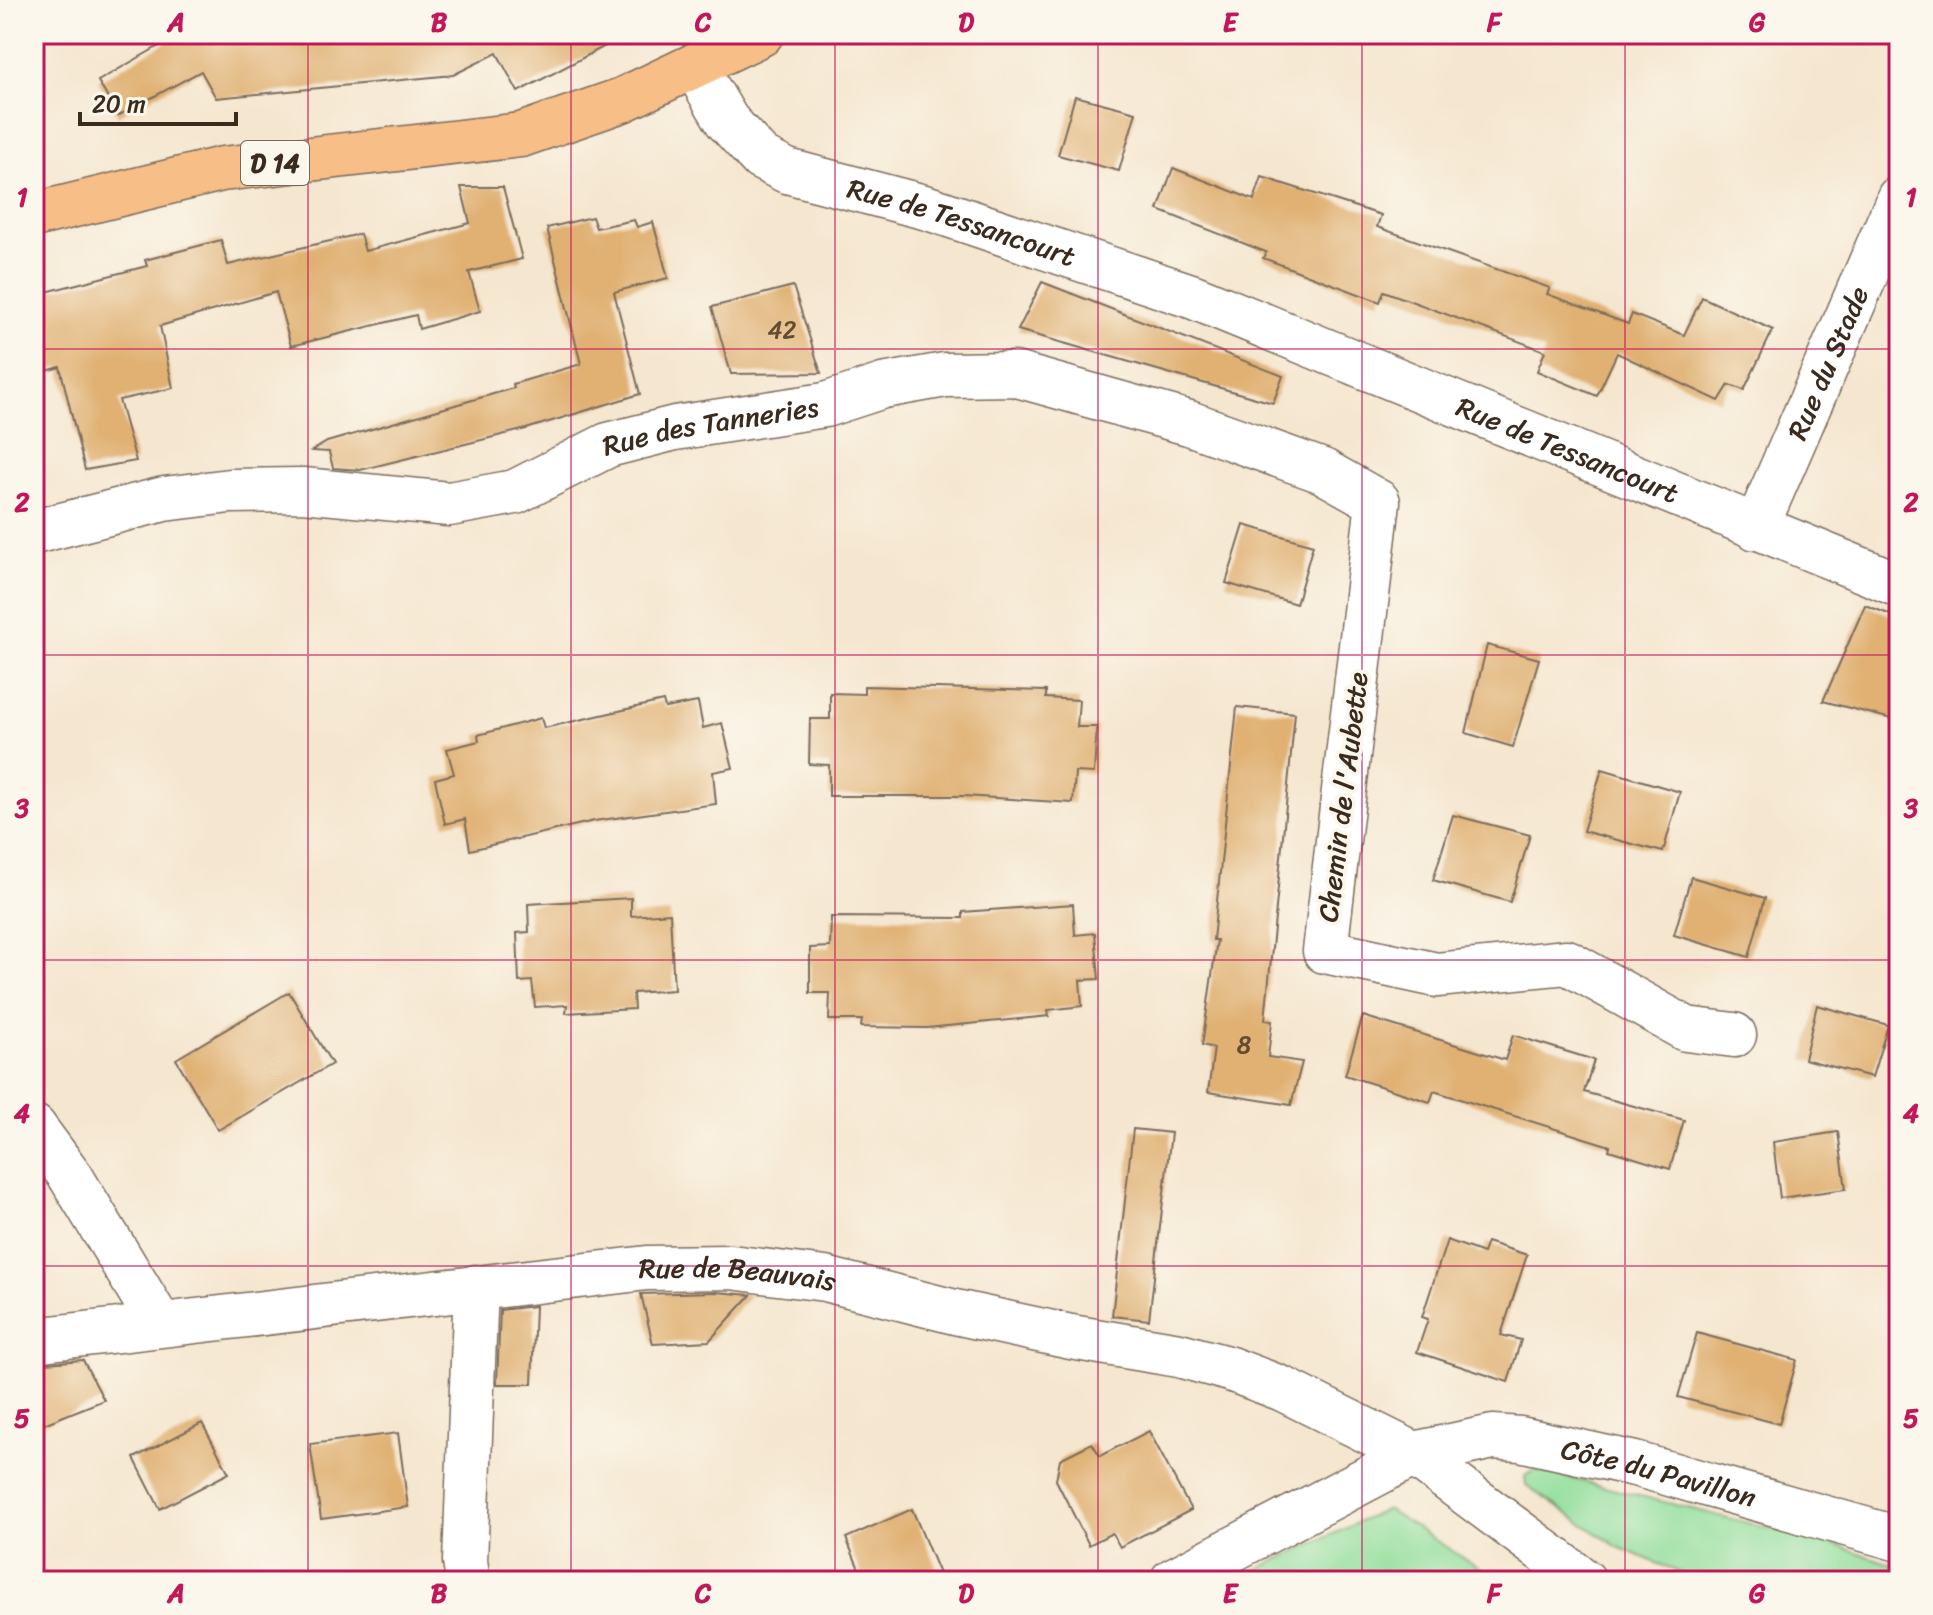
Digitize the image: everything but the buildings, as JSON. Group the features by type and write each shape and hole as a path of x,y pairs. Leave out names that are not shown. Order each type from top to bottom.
{"main road":[{"name":"D 14","path":"34,215 222,169 521,135 622,100 761,34"}],"street":[{"name":"Rue de Tessancourt","path":"695,67 727,121 761,158 787,171 928,208 1194,297 1899,585"},
{"name":"Rue du Stade","path":"1756,528 1899,198"},
{"name":"Rue des Tanneries","path":"34,532 164,499 230,491 303,490 449,504 515,492 608,445 675,428 825,405 883,386 945,375 1014,374 1189,423 1323,471 1378,502"},
{"name":"Chemin de l'Aubette","path":"1378,502 1325,951 1437,975 1567,962 1686,1029 1734,1035"},
{"path":"34,1127 71,1177 160,1324"},
{"name":"Rue de Beauvais","path":"34,1340 647,1268 731,1267 825,1279 1042,1331 1179,1355 1230,1369 1283,1389 1414,1454 1584,1581"},
{"path":"468,1581 465,1561 476,1287"},
{"name":"Côte du Pavillon","path":"1172,1581 1414,1454 1469,1440 1520,1439 1635,1464 1899,1539"}],"green space":[{"path":"1536,1470 1836,1545 1899,1567 1899,1581 1700,1581 1618,1547 1526,1486 1525,1476"},
{"path":"1387,1509 1499,1581 1232,1581"}]}
